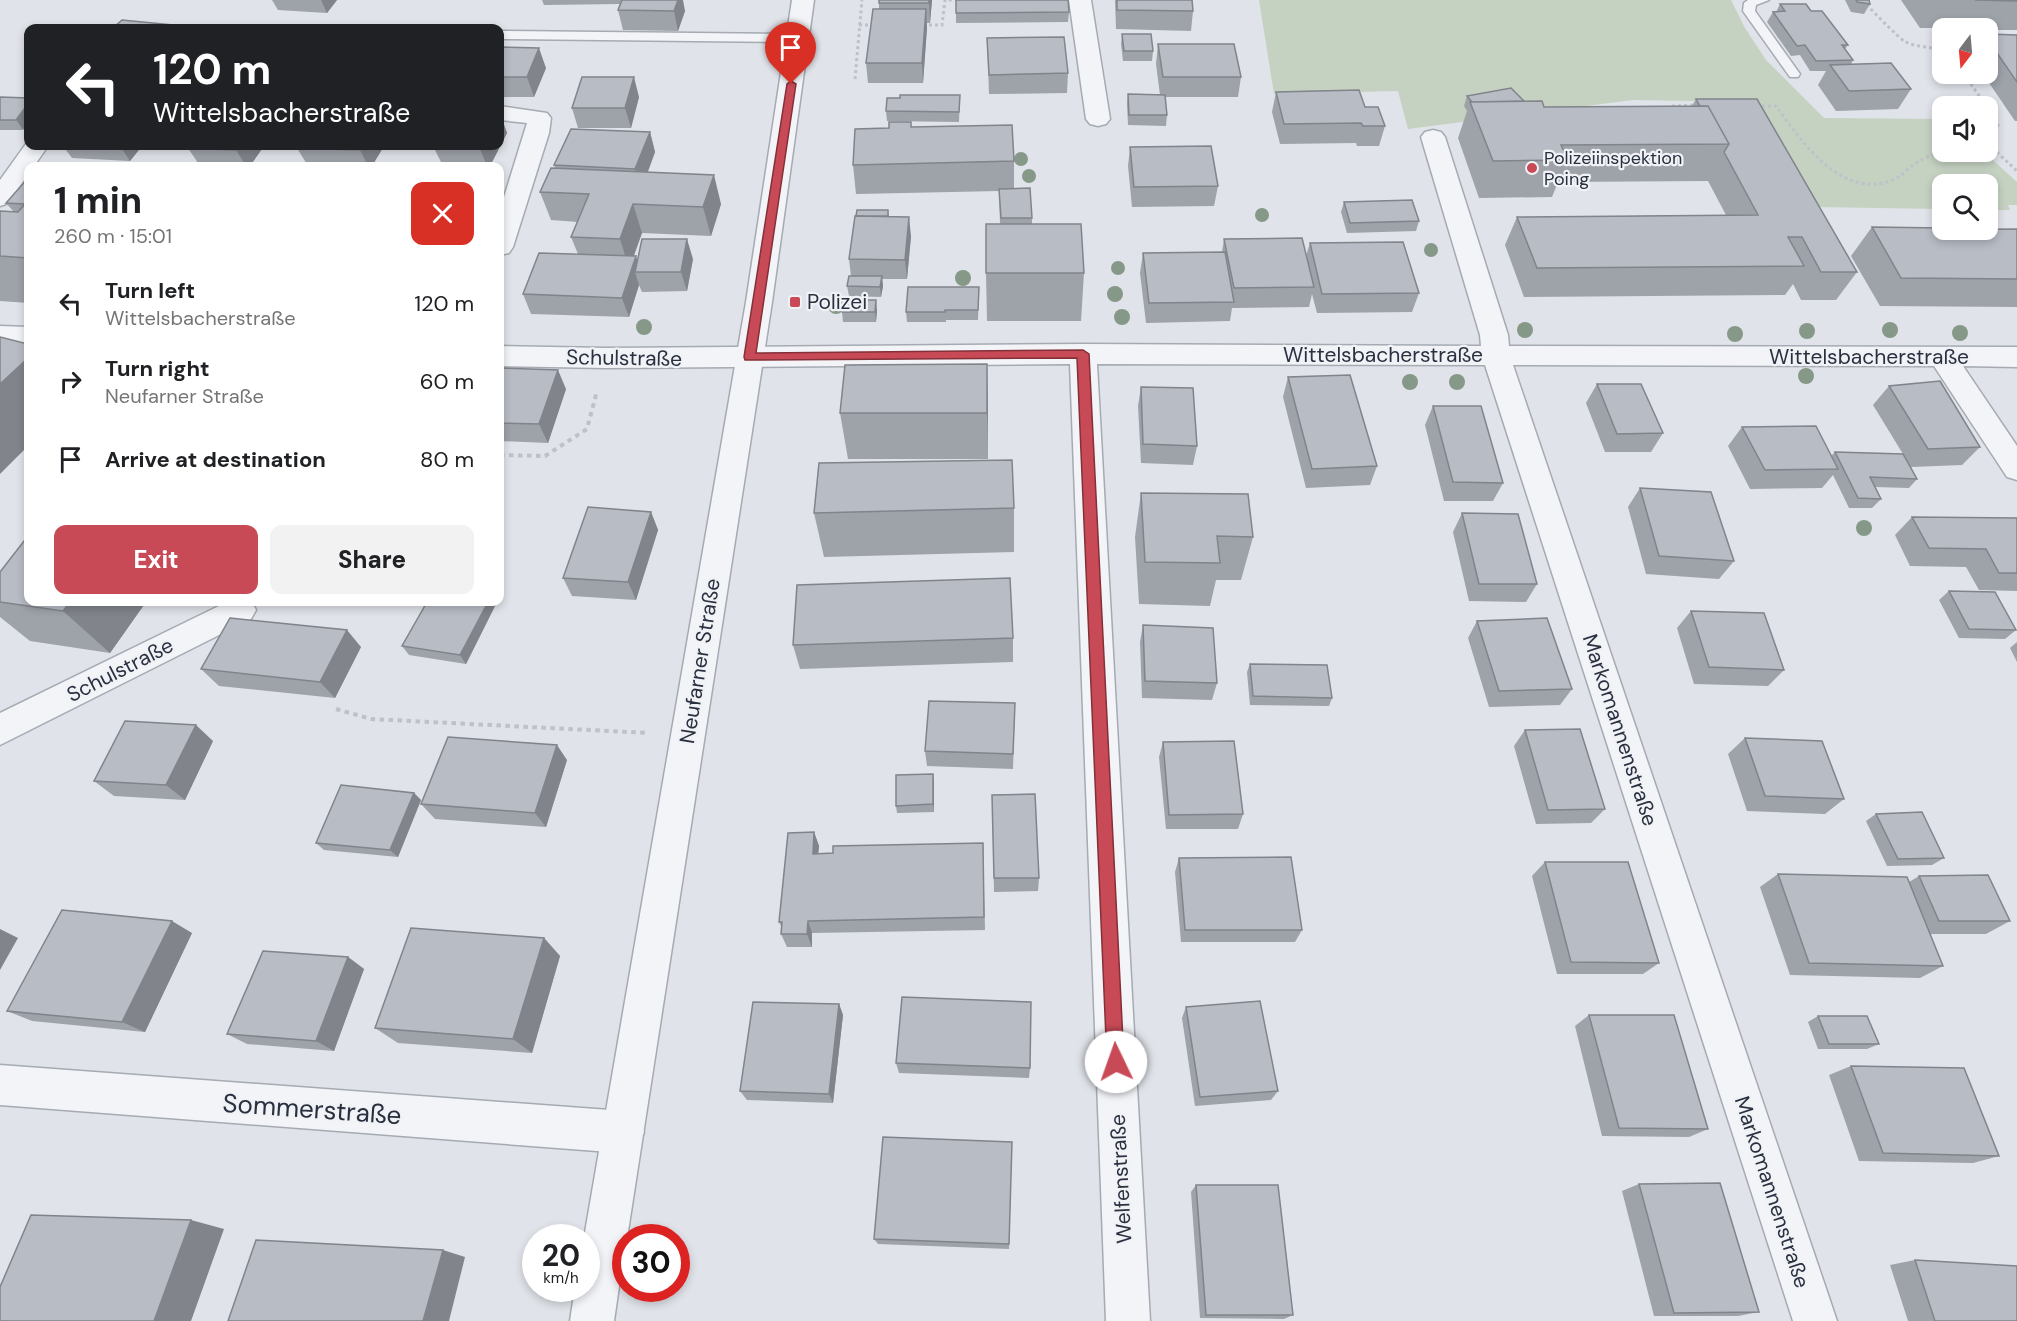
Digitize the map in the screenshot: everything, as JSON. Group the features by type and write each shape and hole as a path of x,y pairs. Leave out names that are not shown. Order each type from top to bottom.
{"street":[{"name":"Neufarner Straße","path":"592,1321 771,226 803,0"},
{"path":"1080,0 1098,119"},
{"path":"504,114 538,118 537,133 504,235"},
{"name":"Markomannenstraße","path":"1433,137 1494,335 1496,355 1815,1321"},
{"path":"0,198 24,163"},
{"path":"0,335 24,336"},
{"name":"Wittelsbacherstraße","path":"749,357 1083,354 2017,357"},
{"name":"Welfenstraße","path":"1083,354 1128,1321"},
{"name":"Schulstraße","path":"504,356 749,357"},
{"path":"1943,358 2017,469"},
{"name":"Schulstraße","path":"0,730 240,610"},
{"name":"Sommerstraße","path":"0,1085 623,1132"}],"lane":[{"path":"1763,0 1750,3 1749,11 1794,74"},
{"path":"504,35 798,38"}],"path":[{"path":"855,80 862,0"},
{"path":"918,25 942,25 945,0 959,0"},
{"path":"1863,0 1869,10 1883,19 1903,41 1932,48"},
{"path":"859,25 883,25"},
{"path":"1672,106 1704,105"},
{"path":"1752,106 1776,106 1804,146 1844,179 1870,184 1895,179 1914,164 1932,156"},
{"path":"1998,153 2017,171"},
{"path":"504,455 545,456 587,429 606,358"},
{"path":"336,709 371,719 650,733"}],"green space":[{"path":"1259,0 1731,0 1745,28 1766,60 1824,118 1932,119 1932,162 1995,162 2017,182 2017,205 2008,205 2010,210 1998,210 1998,174 1932,174 1932,209 1814,207 1757,102 1633,100 1408,129 1398,91 1274,94"}],"building":[{"path":"622,0 678,0 674,11 618,10"},
{"path":"879,0 929,0 929,3 879,3"},
{"path":"956,0 1068,0 1069,12 956,13"},
{"path":"1117,0 1192,0 1193,11 1117,10"},
{"path":"1856,0 1869,0 1870,4 1857,2"},
{"path":"1780,4 1806,4 1811,11 1822,11 1848,45 1842,45 1853,60 1816,61 1805,45 1797,46 1773,12 1785,11"},
{"path":"873,9 926,9 922,63 866,63"},
{"path":"122,20 163,24 118,24"},
{"path":"1122,34 1151,34 1153,51 1124,51"},
{"path":"1998,34 2017,35 2017,82 1998,54"},
{"path":"1064,37 1068,73 989,75 987,38"},
{"path":"1158,44 1234,44 1241,77 1163,77"},
{"path":"504,47 539,48 527,77 504,77"},
{"path":"1891,63 1911,89 1849,91 1830,65"},
{"path":"582,77 634,77 625,108 572,108"},
{"path":"1511,88 1524,101 1472,102 1467,96"},
{"path":"1359,90 1365,107 1378,107 1385,126 1363,126 1361,123 1284,124 1276,92"},
{"path":"1128,94 1165,95 1167,115 1129,115"},
{"path":"900,95 960,95 959,112 886,111 887,98 900,98"},
{"path":"0,97 24,98 24,109 16,120 0,120"},
{"path":"1696,99 1757,99 1857,272 1821,272 1802,237 1788,237 1804,266 1537,268 1517,217 1758,215 1724,152 1729,144 1708,106 1700,106"},
{"path":"1542,101 1544,107 1708,106 1729,144 1561,145 1568,160 1493,161 1470,102"},
{"path":"889,122 911,122 911,127 1012,125 1014,161 853,165 855,129 889,128"},
{"path":"571,129 650,132 635,169 554,165"},
{"path":"1211,146 1218,186 1134,187 1130,147"},
{"path":"551,168 714,175 703,207 633,204 620,239 571,237 589,194 540,192"},
{"path":"24,183 24,204 6,203"},
{"path":"1030,188 1032,218 1001,218 999,189"},
{"path":"1412,200 1419,221 1350,223 1344,202"},
{"path":"24,205 24,258 0,256 0,211 18,212"},
{"path":"857,210 888,210 888,216 856,216"},
{"path":"855,216 909,217 905,260 849,259"},
{"path":"986,224 1081,224 1084,273 986,273"},
{"path":"1872,227 1932,228 1932,240 1998,240 1998,229 2017,229 2017,279 1901,278"},
{"path":"1302,238 1314,287 1234,288 1224,239"},
{"path":"642,239 687,239 681,272 635,272"},
{"path":"1403,242 1419,293 1322,294 1310,243"},
{"path":"1225,252 1234,302 1149,303 1143,253"},
{"path":"539,253 636,256 622,298 523,294"},
{"path":"849,276 882,276 880,287 847,286"},
{"path":"908,287 979,287 978,310 906,312"},
{"path":"843,300 876,300 875,312 842,312"},
{"path":"0,337 24,343 24,362 0,384"},
{"path":"987,364 987,413 840,413 845,365"},
{"path":"504,368 558,370 539,424 504,423"},
{"path":"1350,375 1377,466 1312,469 1288,377"},
{"path":"1940,381 1980,447 1928,449 1889,386"},
{"path":"1597,384 1641,384 1663,433 1617,434"},
{"path":"1141,387 1193,388 1197,446 1143,444"},
{"path":"1433,406 1481,406 1503,483 1453,482"},
{"path":"1816,426 1838,469 1765,470 1742,427"},
{"path":"1835,452 1903,454 1917,479 1870,477 1881,499 1858,498"},
{"path":"1012,460 1014,508 814,513 819,463"},
{"path":"1640,488 1711,492 1734,561 1659,556"},
{"path":"1141,493 1248,494 1253,537 1217,536 1220,563 1145,562"},
{"path":"588,507 651,512 628,582 563,578"},
{"path":"1462,513 1518,514 1537,584 1479,584"},
{"path":"1912,517 2017,518 2017,573 1999,573 1986,549 1929,548"},
{"path":"24,541 24,605 0,602 0,572"},
{"path":"1010,578 1013,638 793,645 797,585"},
{"path":"1949,591 1995,592 2016,630 1969,629"},
{"path":"28,606 67,606 63,611"},
{"path":"425,606 486,606 460,655 402,646"},
{"path":"1691,611 1764,613 1784,670 1709,667"},
{"path":"230,618 347,630 320,682 201,669"},
{"path":"1547,618 1572,689 1499,691 1477,621"},
{"path":"1143,625 1213,628 1217,683 1145,681"},
{"path":"1250,664 1327,665 1332,698 1253,696"},
{"path":"929,701 1015,703 1013,754 925,751"},
{"path":"125,721 196,725 166,785 94,781"},
{"path":"1580,729 1605,809 1548,810 1525,730"},
{"path":"448,737 557,745 535,813 421,804"},
{"path":"1745,738 1822,741 1844,799 1765,796"},
{"path":"1234,741 1243,814 1169,815 1163,742"},
{"path":"933,774 933,804 896,806 896,775"},
{"path":"341,785 414,793 390,850 316,843"},
{"path":"1035,794 1039,878 994,878 992,795"},
{"path":"1922,812 1944,858 1898,859 1876,814"},
{"path":"814,832 813,854 833,853 833,846 983,843 984,917 808,921 807,934 781,934 782,922 779,922 788,833"},
{"path":"1291,857 1302,930 1185,930 1179,858"},
{"path":"1545,862 1628,862 1659,963 1571,962"},
{"path":"1778,874 1907,877 1943,966 1809,963"},
{"path":"1988,875 2010,921 1939,921 1919,876"},
{"path":"62,910 172,921 122,1022 7,1011"},
{"path":"411,928 544,938 513,1039 375,1028"},
{"path":"263,951 348,957 316,1041 227,1034"},
{"path":"902,997 1031,1002 1030,1068 896,1063"},
{"path":"1260,1001 1278,1091 1200,1097 1186,1007"},
{"path":"753,1002 839,1004 829,1094 740,1091"},
{"path":"1589,1015 1674,1015 1708,1129 1619,1128"},
{"path":"1818,1016 1867,1016 1879,1044 1829,1044"},
{"path":"1851,1066 1964,1068 1999,1156 1883,1153"},
{"path":"883,1137 1012,1142 1009,1244 874,1239"},
{"path":"1720,1183 1759,1312 1674,1313 1639,1184"},
{"path":"1196,1185 1278,1185 1293,1315 1206,1315"},
{"path":"31,1215 191,1220 154,1321 0,1321 0,1287"},
{"path":"256,1240 443,1250 423,1321 228,1321"},
{"path":"1915,1260 2017,1266 2017,1321 1935,1321"}],"place":[{"name":"Polizeiinspektion Poing","path":"1532,168"},
{"name":"Polizei","path":"795,302"}],"route":[{"path":"791,84 773,216 749,357 1083,354 1116,1062"}]}
